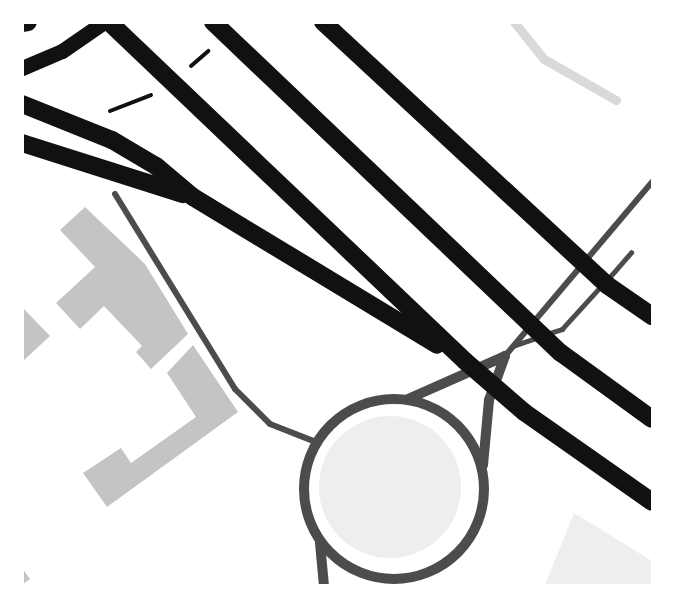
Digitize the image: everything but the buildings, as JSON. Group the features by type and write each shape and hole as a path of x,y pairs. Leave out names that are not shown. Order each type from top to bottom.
{"highway":[{"path":"22,23 28,22"},
{"path":"109,22 465,361 524,412 652,502"},
{"path":"213,22 561,353 652,419"},
{"path":"323,22 607,285 652,316"},
{"path":"22,104 112,140 156,166 193,197 465,361"},
{"path":"22,143 193,197"}],"main road":[{"path":"22,68 62,51 104,22"}],"street":[{"path":"404,585 441,567 463,548 478,524 485,496 482,468 489,400 506,356 652,182"},
{"path":"115,194 235,389 270,424 316,442"},
{"path":"324,585 320,543 303,493 316,442 356,407 408,399 506,356"},
{"path":"408,399 456,422 482,468"},
{"path":"320,543 362,574 415,578"}],"lane":[{"path":"513,346 562,329 631,253"}],"path":[{"path":"186,69 210,48"},
{"path":"103,115 160,89"}],"shaded area":[{"path":"390,416 417,421 440,437 456,460 461,487 456,514 440,537 417,553 390,558 363,553 340,537 324,514 319,487 324,460 340,437 363,421"},
{"path":"574,513 652,561 652,585 545,585"}],"waterway":[{"path":"514,22 544,59 616,100"}]}
